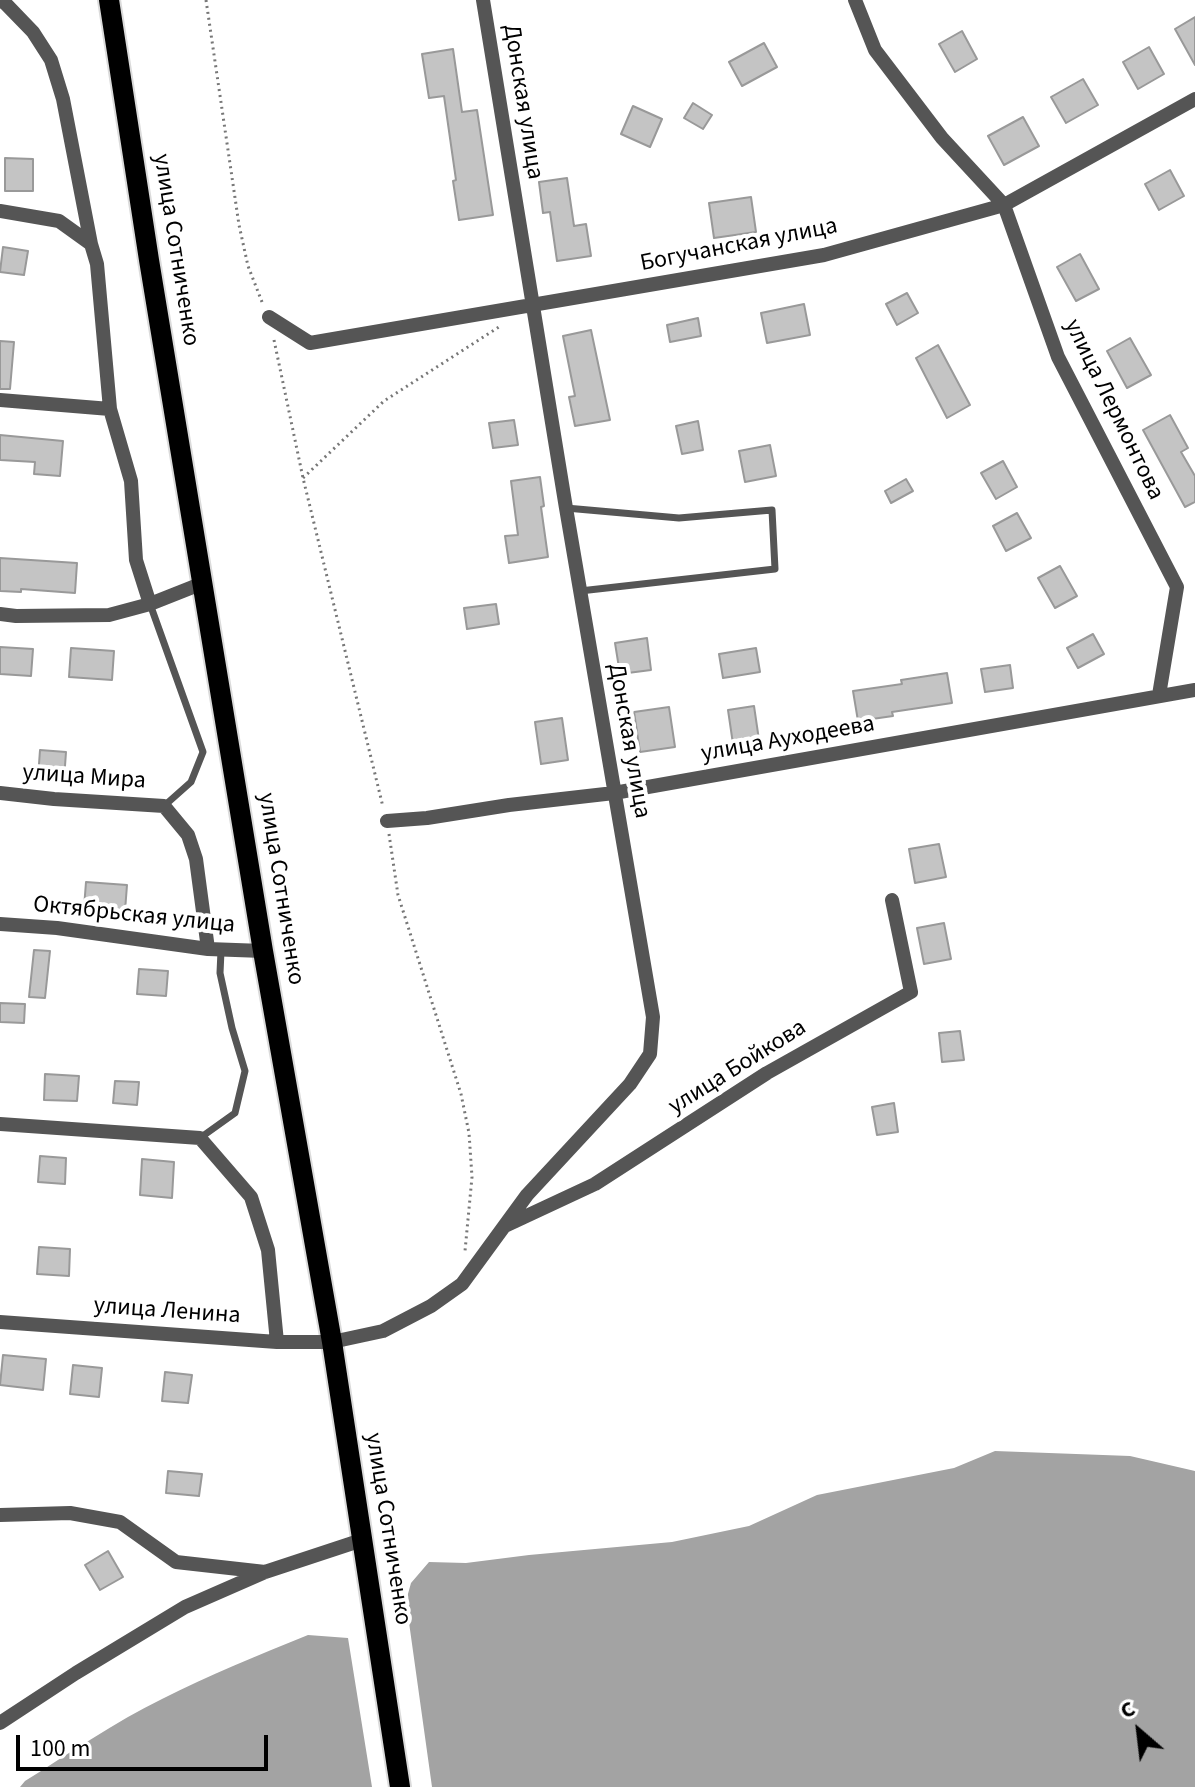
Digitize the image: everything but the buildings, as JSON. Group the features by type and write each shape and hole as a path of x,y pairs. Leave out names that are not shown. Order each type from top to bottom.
{"main road":[{"name":"улица Сотниченко","path":"109,0 263,951 332,1342 400,1787"}],"street":[{"name":"Донская улица","path":"332,1342 383,1331 431,1306 462,1284 527,1195 630,1084 650,1054 653,1017 483,0"},
{"name":"улица Лермонтова","path":"855,0 875,50 942,138 1004,205 1058,357 1177,587 1159,695"},
{"path":"0,1 33,32 51,60 63,99 97,264 110,409 131,481 136,560 150,604"},
{"name":"Богучанская улица","path":"269,317 310,343 824,255 1004,205 1195,99"},
{"path":"0,211 59,221 91,244"},
{"path":"0,400 110,409"},
{"path":"0,614 109,615 150,604 203,583"},
{"name":"улица Ауходеева","path":"387,821 614,793 1195,690"},
{"name":"улица Мира","path":"0,793 164,806"},
{"path":"164,806 188,835 196,859 214,949"},
{"name":"улица Бойкова","path":"504,1226 595,1184 767,1073 911,992 892,900"},
{"name":"Октябрьская улица","path":"0,924 57,928 214,949 263,951"},
{"path":"0,1124 200,1138 251,1197 268,1250 277,1342"},
{"name":"улица Ленина","path":"0,1322 277,1342 332,1342"},
{"path":"0,1515 70,1513 120,1522 176,1562 265,1572"},
{"path":"0,1723 185,1607 265,1572 362,1540"}],"lane":[{"path":"566,508 679,518 772,510 775,569 580,591"},
{"path":"150,604 203,752 191,782 164,806"},
{"path":"200,1138 235,1113 245,1071 214,949"}],"path":[{"path":"206,0 239,225 248,266 269,317 303,478 387,821 398,895 461,1094 469,1133 472,1177 465,1253"},
{"path":"303,478 384,401 508,321"}],"shaded area":[{"path":"995,1451 1130,1456 1195,1471 1195,1787 432,1787 406,1601 411,1583 429,1562 466,1563 672,1542 749,1526 817,1495 954,1468"},
{"path":"308,1635 348,1638 372,1787 20,1787 144,1708 216,1673"}]}
